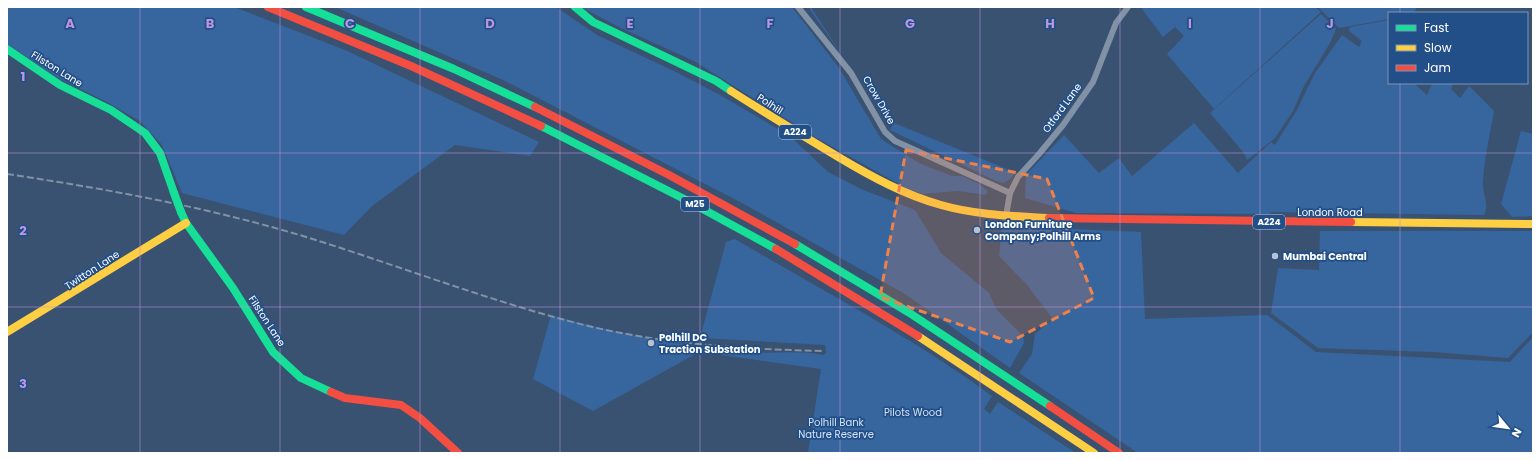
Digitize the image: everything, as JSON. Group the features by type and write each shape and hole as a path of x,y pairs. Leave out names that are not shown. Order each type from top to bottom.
{"main road":[{"name":"M25","path":"268,7 363,45 481,97 604,156 693,203 797,262 910,330 1094,453"},
{"name":"M25","path":"306,7 400,46 507,94 617,147 706,194 814,255 922,321 1119,453"},
{"name":"Polhill","path":"575,7 593,22 716,81 794,131 880,181 940,205 978,213 1006,216"},
{"name":"Filston Lane","path":"7,49 60,85 111,110 145,133 160,154 186,223 233,288 273,352 302,378 346,398 400,405 420,418 458,453"},
{"name":"London Road","path":"1006,216 1131,220 1533,224"},
{"name":"Twitton Lane","path":"7,332 69,297 186,223"}],"street":[{"name":"Crow Drive","path":"798,7 851,73 885,132 895,141 1010,193"},
{"name":"Otford Lane","path":"1006,216 1010,193 1018,176 1059,130 1093,82 1116,23 1128,7"}],"highlighted area":[{"path":"906,150 1047,179 1094,298 1010,342 880,297"}],"green space":[{"path":"7,7 234,7 345,50 539,142 530,156 455,145 372,206 344,235 182,193 162,145 140,121 105,101 60,79 7,44"},
{"path":"335,7 556,7 597,35 674,71 720,95 791,137 828,172 861,189 915,210 941,253 989,293 997,310 1023,336 1024,343 1010,368 905,294 742,203 503,80"},
{"path":"581,7 792,7 839,68 881,139 919,163 952,176 962,176 979,184 988,191 986,195 958,191 923,194 906,188 815,137 694,61 621,28"},
{"path":"808,7 811,7 840,52"},
{"path":"1144,7 1315,7 1321,12 1214,109 1167,54 1184,36 1175,27 1163,37 1142,9"},
{"path":"1318,7 1417,7 1414,12 1388,12 1388,19 1339,28"},
{"path":"1321,14 1336,29 1330,43 1304,86 1293,111 1275,138 1247,160 1244,153 1210,113"},
{"path":"1388,20 1388,84 1415,84 1427,95 1432,84 1453,84 1451,89 1460,98 1469,86 1494,111 1484,173 1483,187 1486,211 1484,215 1272,212 1269,214 1076,213 1025,198 1026,175 1064,135 1099,173 1119,158 1132,176 1194,123 1238,173 1271,142 1275,145 1297,110 1315,73 1342,35 1359,47 1362,41 1349,31 1350,27"},
{"path":"894,123 1014,172 1013,176 1002,183 994,180 890,130"},
{"path":"1521,131 1533,134 1533,216 1512,217 1501,204"},
{"path":"1002,226 1141,232 1145,319 1267,315 1316,352 1510,362 1533,337 1533,453 1138,453 1019,373 1032,354 1035,334 1053,319 1027,285 999,256"},
{"path":"1320,231 1533,231 1533,332 1508,358 1434,352 1318,348 1271,313 1278,268 1319,270"},
{"path":"735,239 866,314 962,374 992,396 984,409 990,414 998,402 1076,453 808,453 821,369 699,352 593,411 533,379 551,315 598,327 691,346 749,353 802,352 823,355 826,353 825,345 700,338 726,242"}],"railway":[{"path":"7,174 82,186 230,216 303,236 513,305 584,325 643,337 672,341 732,347 822,351"}],"traffic: fast":[{"path":"306,7 454,69 535,107"},
{"path":"575,7 593,22 716,81 731,91"},
{"path":"7,49 60,85 111,110 145,133 160,153 174,193"},
{"path":"541,126 690,202 776,249"},
{"path":"174,193 181,212"},
{"path":"181,212 186,223 233,288 273,352 301,378 331,392"},
{"path":"795,244 908,312 1050,406"}],"traffic: slow":[{"path":"731,91 852,165 889,185 915,196 941,205 968,211 1049,218"},
{"path":"1351,222 1533,224"},
{"path":"7,332 186,223"},
{"path":"918,336 1094,453"}],"traffic: jam":[{"path":"268,7 411,66 541,126"},
{"path":"535,107 669,175 795,244"},
{"path":"1049,218 1351,222"},
{"path":"776,249 918,336"},
{"path":"331,392 345,398 401,405 420,418 458,453"},
{"path":"1050,406 1119,453"}],"place":[{"name":"London Furniture Company;Polhill Arms","path":"977,230"},
{"name":"Mumbai Central","path":"1275,256"},
{"name":"Polhill DC Traction Substation","path":"651,343"}],"park label":[{"name":"Pilots Wood","path":"913,412"},
{"name":"Polhill Bank Nature Reserve","path":"836,428"}]}
